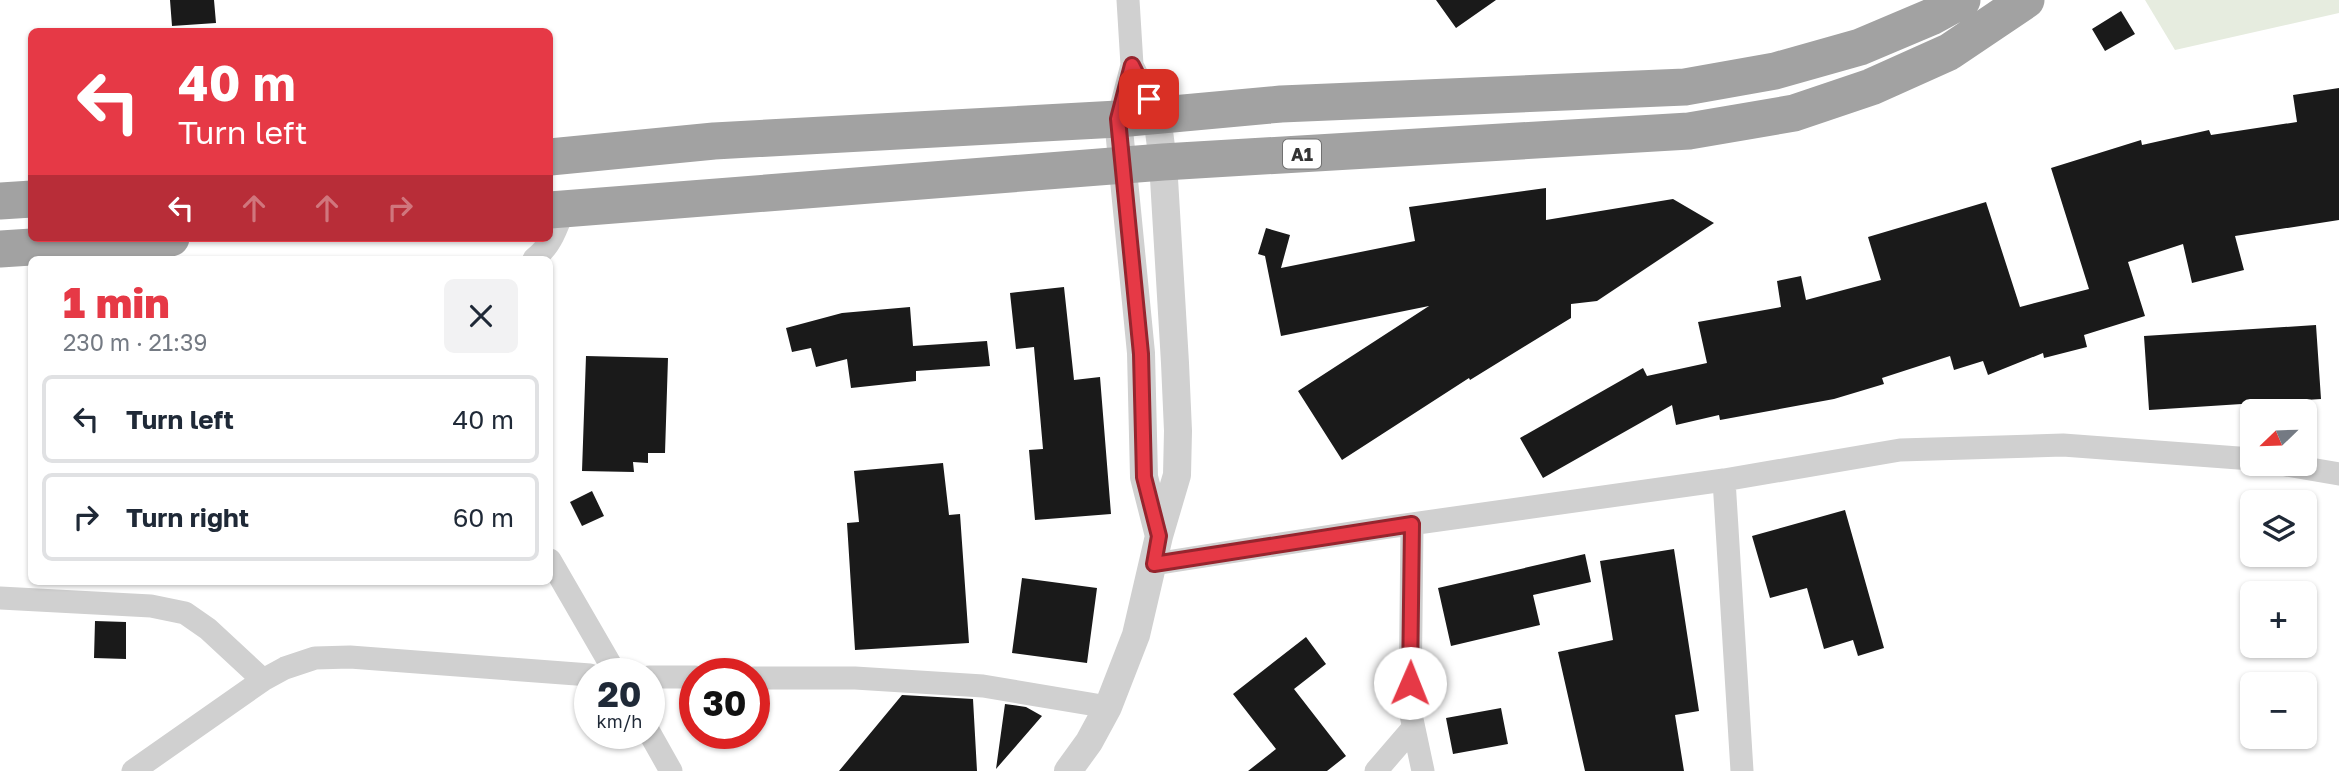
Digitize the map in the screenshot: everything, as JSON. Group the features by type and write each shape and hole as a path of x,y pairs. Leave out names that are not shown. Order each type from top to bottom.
{"highway":[{"path":"553,157 714,141 1118,119 1281,104 1685,87 1775,71 1860,47 1962,0"},
{"name":"A1","path":"556,210 1163,162 1689,131 1794,113 1871,88 1949,52 2026,0"},
{"path":"0,201 28,199"},
{"path":"0,249 109,242"}],"street":[{"path":"1128,0 1132,65 1118,119 1141,354 1144,477 1159,536"},
{"path":"1068,771 1089,742 1108,707 1136,635 1159,536 1177,475 1178,431 1163,162 1157,116 1132,65"},
{"path":"553,232 556,210"},
{"path":"538,256 550,242"},
{"path":"1154,564 1724,480 1900,450 2063,445 2240,458"},
{"path":"2317,470 2339,474"},
{"path":"1724,480 1742,771"},
{"path":"1412,524 1410,710 1423,771"},
{"path":"553,565 607,658"},
{"path":"0,598 151,606 185,613 208,629 263,680"},
{"path":"133,771 263,680 285,668 316,658 338,657 574,674"},
{"path":"770,678 855,678 983,686 1108,707"},
{"path":"1376,771 1413,728"},
{"path":"659,749 671,771"}],"shaded area":[{"path":"2145,0 2339,0 2339,13 2175,50"}],"building":[{"path":"170,0 214,0 216,23 172,26"},
{"path":"1436,0 1496,0 1456,28"},
{"path":"2121,11 2135,34 2105,51 2092,29"},
{"path":"2339,88 2339,220 2235,236 2244,270 2192,283 2183,244 2128,262 2145,316 2084,335 2087,347 2044,358 2043,353 1988,375 1983,361 1954,370 1950,356 1882,378 1884,384 1834,399 1720,420 1719,415 1676,425 1672,405 1543,478 1520,438 1643,368 1647,376 1707,363 1698,322 1781,307 1777,281 1801,276 1806,300 1881,280 1868,237 1986,202 2020,307 2089,289 2051,168 2141,140 2142,145 2209,130 2211,135 2297,122 2293,95"},
{"path":"1546,188 1546,220 1673,199 1714,223 1597,301 1571,304 1571,318 1470,380 1469,378 1342,460 1298,391 1429,306 1281,336 1265,256 1258,254 1266,228 1290,235 1281,268 1415,241 1409,207"},
{"path":"1064,287 1074,380 1100,377 1111,514 1035,520 1029,450 1043,449 1034,347 1016,349 1010,293"},
{"path":"910,307 913,346 987,341 990,366 916,371 916,381 851,388 847,359 816,367 811,348 792,352 786,328 842,313"},
{"path":"2316,325 2321,399 2240,399 2240,404 2149,410 2144,336"},
{"path":"586,356 668,358 665,453 648,453 648,463 633,462 634,472 582,471"},
{"path":"943,463 949,515 960,514 969,643 855,650 847,523 859,522 854,471"},
{"path":"592,491 604,516 582,526 570,502"},
{"path":"1845,510 1884,648 1858,656 1853,640 1824,649 1807,588 1770,598 1752,536"},
{"path":"1674,549 1699,711 1675,715 1684,771 1585,771 1558,652 1613,640 1600,561"},
{"path":"1585,554 1591,582 1533,595 1540,625 1451,646 1438,588"},
{"path":"1022,578 1097,588 1087,663 1012,653"},
{"path":"95,621 126,622 126,659 94,658"},
{"path":"1306,637 1326,664 1294,689 1346,756 1327,771 1248,771 1276,749 1233,694"},
{"path":"902,695 973,699 977,771 839,771"},
{"path":"1005,704 1026,707 1042,716 996,769"},
{"path":"1501,708 1508,744 1453,754 1446,718"}],"route":[{"path":"1149,99 1132,65 1118,119 1141,354 1144,477 1159,536 1154,564 1412,524 1410,683"}]}
